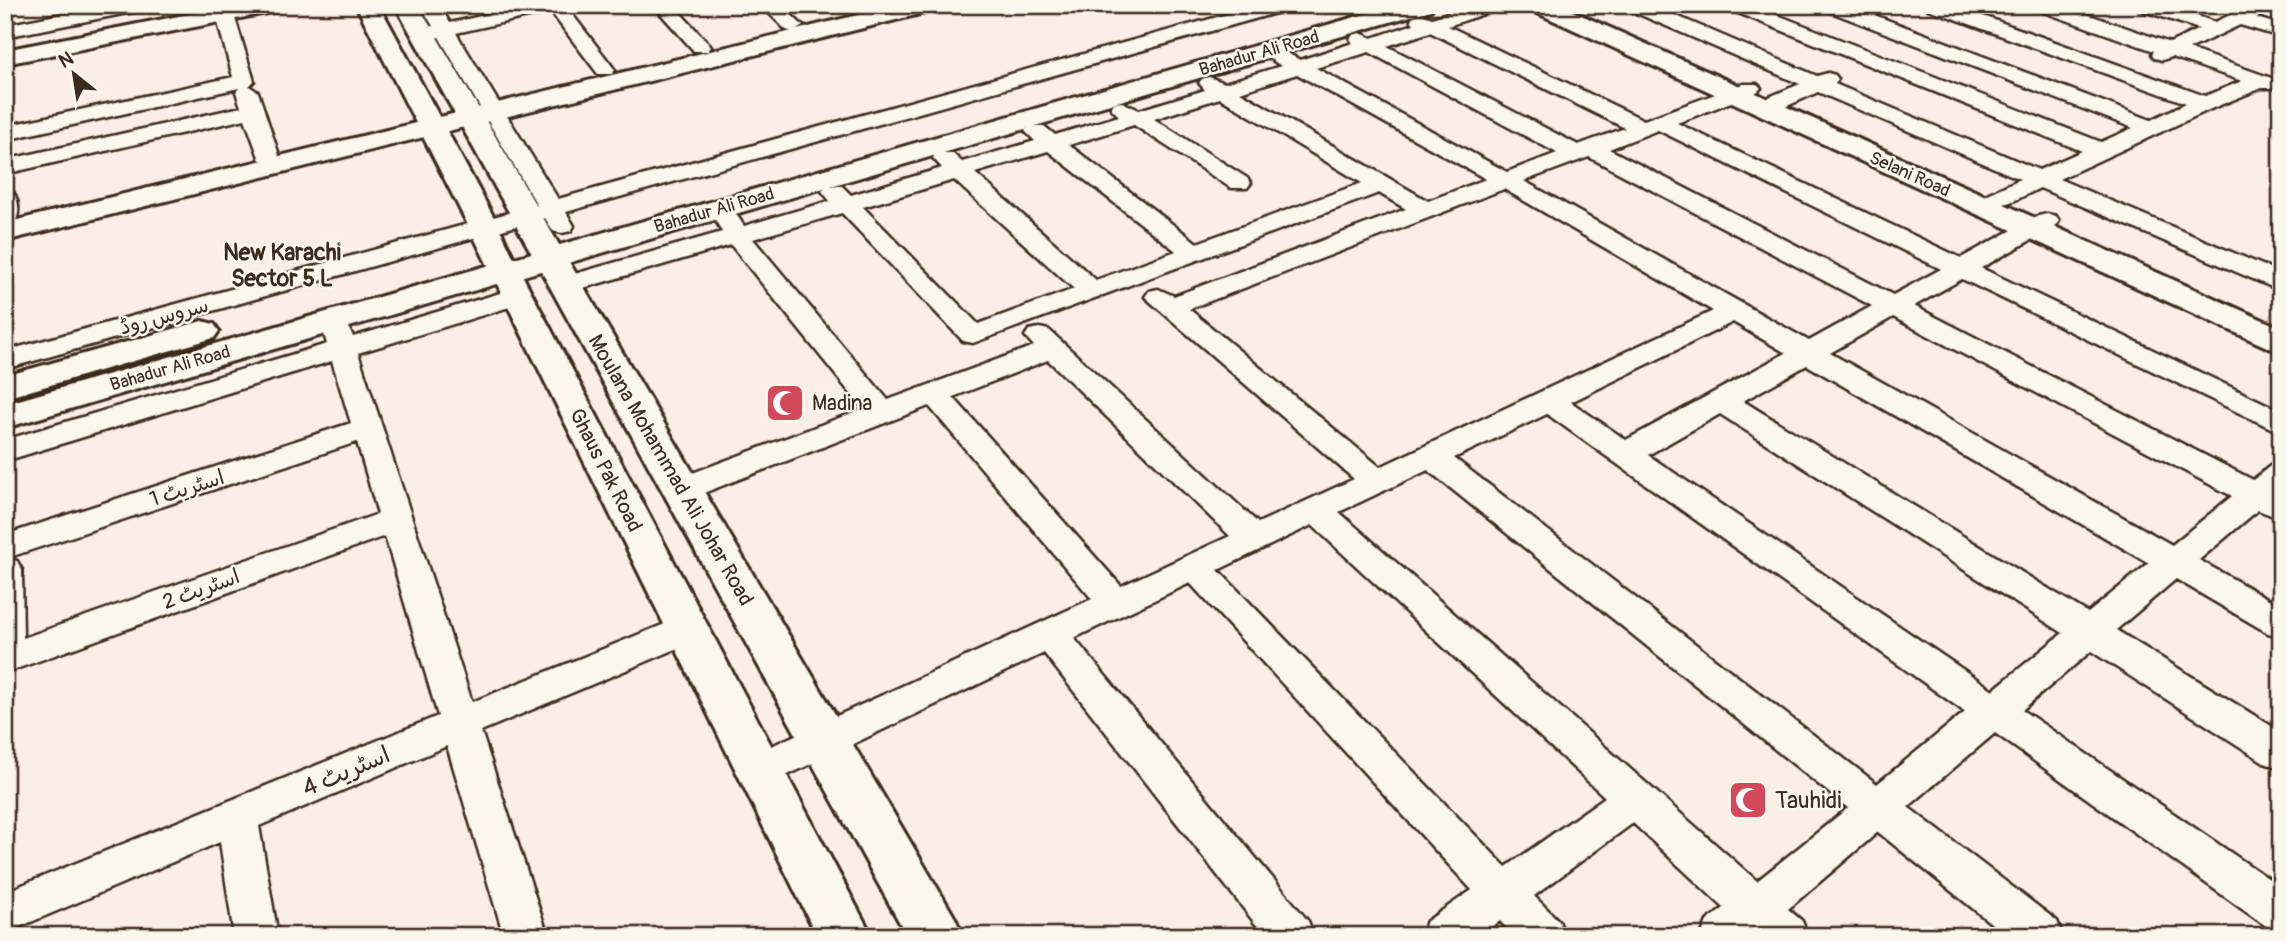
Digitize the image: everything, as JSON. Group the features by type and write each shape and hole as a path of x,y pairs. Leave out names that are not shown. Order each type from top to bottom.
{"main road":[{"path":"5,57 142,30 223,10 272,5"},
{"name":"Ghaus Pak Road","path":"367,5 845,936"},
{"path":"479,107 928,5"},
{"name":"Selani Road","path":"1539,5 1742,91 2039,225 2281,341"},
{"name":"Selani Road","path":"1569,5 1742,91 1777,102 1996,198 2039,225 2281,323"},
{"path":"6,217 62,211 428,123 605,70 878,6"},
{"name":"Bahadur Ali Road","path":"5,416 339,335 550,239 1350,17 1420,14"},
{"name":"Bahadur Ali Road","path":"550,239 720,209 1267,50 1350,17"},
{"name":"Moulana Mohammad Ali Johar Road","path":"425,19 479,107 682,489 936,936"},
{"path":"5,232 62,211 268,155 428,123"},
{"name":"Bahadur Ali Road","path":"5,387 500,261"}],"street":[{"path":"5,31 138,5 142,30"},
{"path":"425,19 556,5 605,70"},
{"path":"662,5 701,47"},
{"path":"770,5 793,26"},
{"path":"550,239 1283,5"},
{"path":"550,239 737,236 1370,46 1420,14 1492,5"},
{"path":"1634,5 2281,283"},
{"path":"1735,5 2102,151"},
{"path":"1830,5 2153,128"},
{"path":"1935,5 2205,103"},
{"path":"2042,5 2271,84"},
{"path":"2146,5 2217,29"},
{"path":"223,10 252,111 268,155"},
{"path":"2123,72 2217,29 2251,10 2281,32"},
{"path":"1420,14 2281,423"},
{"path":"1830,43 1899,14"},
{"path":"1350,17 1370,46 2272,492 2174,562 1723,936"},
{"path":"2196,38 2245,54"},
{"path":"1777,102 1816,83 1924,42"},
{"path":"1267,50 1505,180 2281,623"},
{"path":"1194,72 1220,90 1425,210"},
{"path":"5,133 244,81"},
{"path":"1996,198 2205,103 2271,84"},
{"path":"1170,307 1742,91"},
{"path":"1107,97 1239,183"},
{"path":"5,167 252,111"},
{"path":"1025,121 1048,143 1194,253"},
{"path":"933,147 956,172 1092,291"},
{"path":"822,179 973,335 1381,184"},
{"path":"5,197 6,217"},
{"path":"720,209 737,236 882,413"},
{"path":"1625,454 2039,225"},
{"name":"سروس روڈ","path":"5,360 500,261 550,239"},
{"path":"1132,276 1377,482"},
{"path":"759,770 1377,482 1734,311"},
{"path":"1020,318 1254,539"},
{"path":"5,451 339,335 526,936"},
{"path":"682,489 1053,349"},
{"path":"935,394 1116,603"},
{"path":"1549,401 2281,912"},
{"path":"1721,401 2281,752"},
{"name":"اسٹریٹ 1","path":"5,547 368,428"},
{"path":"1432,456 2041,936"},
{"path":"1316,510 1786,936"},
{"name":"اسٹریٹ 2","path":"5,659 396,520"},
{"path":"1195,567 1543,936"},
{"path":"5,570 5,659"},
{"name":"اسٹریٹ 4","path":"5,913 687,629"},
{"path":"1050,634 1292,936"},
{"path":"1443,936 1635,799"},
{"path":"237,816 256,936"}],"place":[{"name":"Madina","path":"785,403"},
{"name":"Tauhidi","path":"1748,800"}],"district":[{"name":"New Karachi Sector 5 L","path":"282,265"}]}
